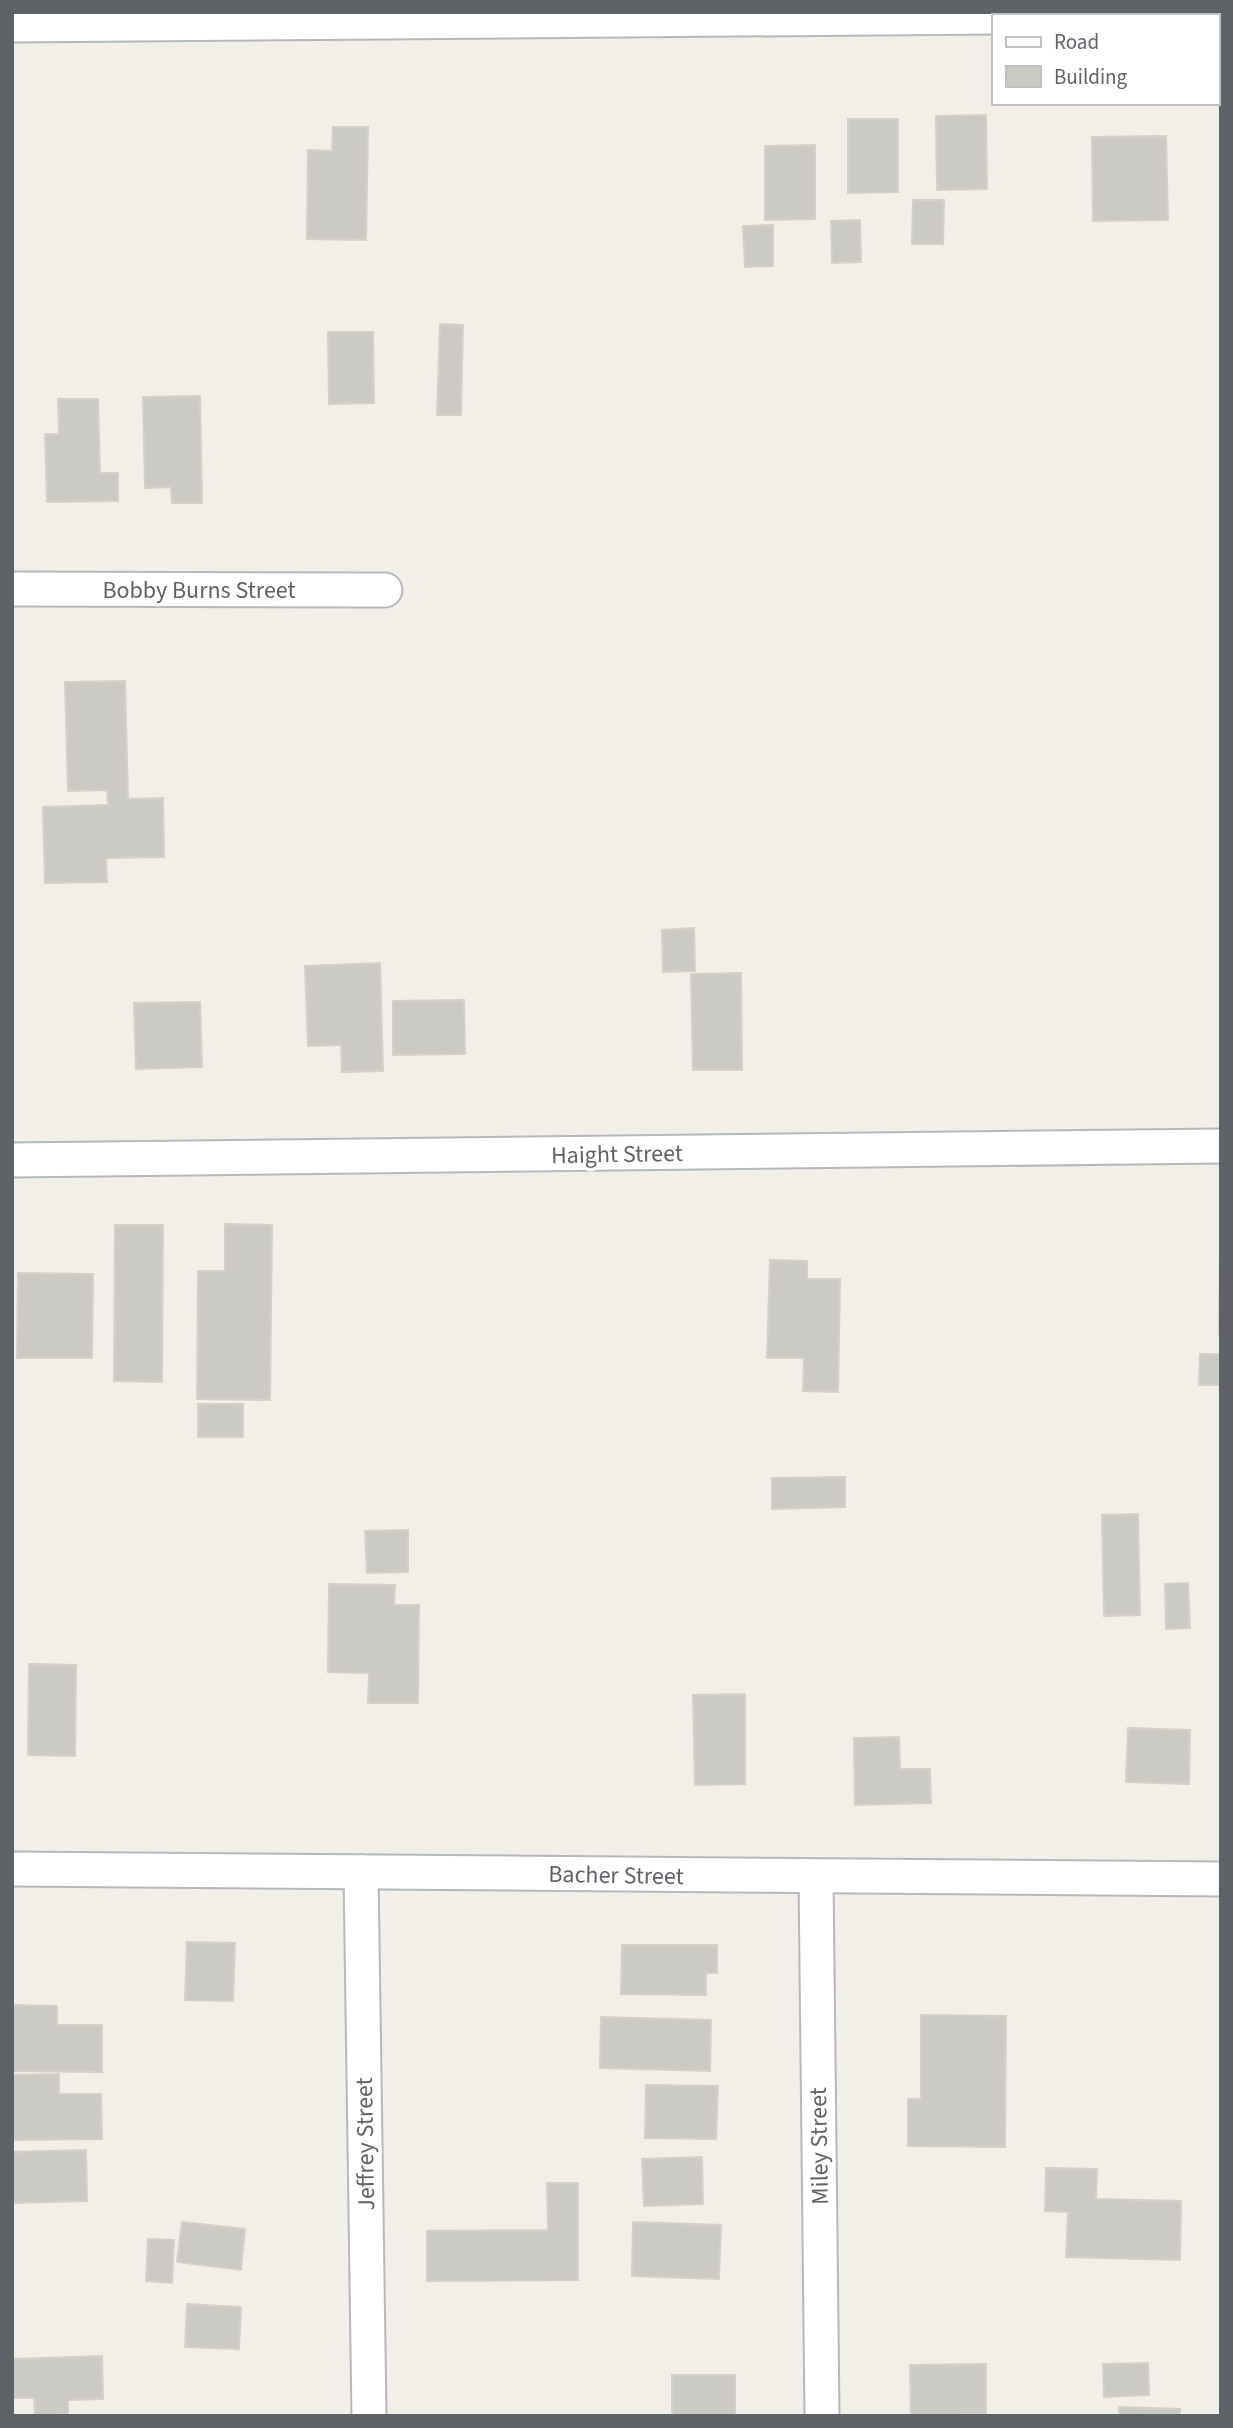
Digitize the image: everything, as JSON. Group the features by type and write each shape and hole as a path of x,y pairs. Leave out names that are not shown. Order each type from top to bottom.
{"street":[{"path":"12,24 992,18"},
{"name":"Bobby Burns Street","path":"12,589 385,590"},
{"name":"Haight Street","path":"12,1160 1221,1146"},
{"name":"Bacher Street","path":"12,1869 1221,1879"},
{"name":"Jeffrey Street","path":"361,1872 369,2416"},
{"name":"Miley Street","path":"816,1876 822,2416"}],"building":[{"path":"986,115 987,189 937,190 936,116"},
{"path":"848,119 898,119 898,192 848,193"},
{"path":"333,127 368,127 366,240 307,239 308,150 332,151"},
{"path":"1166,136 1168,220 1093,221 1092,137"},
{"path":"815,145 815,219 765,220 765,146"},
{"path":"913,200 944,200 943,244 912,244"},
{"path":"860,220 861,262 832,263 831,221"},
{"path":"773,225 773,266 745,267 743,226"},
{"path":"440,324 463,325 461,415 437,415"},
{"path":"328,332 373,332 374,403 329,404"},
{"path":"200,396 202,503 172,503 171,487 145,488 143,397"},
{"path":"58,399 98,399 100,473 118,473 118,501 47,502 45,434 59,434"},
{"path":"125,681 128,799 163,798 164,857 106,858 107,882 45,883 43,807 108,805 107,790 68,791 65,682"},
{"path":"694,928 695,971 663,972 662,930"},
{"path":"380,963 383,1071 342,1072 341,1045 308,1046 305,966"},
{"path":"741,973 742,1070 693,1070 691,974"},
{"path":"464,1000 465,1054 393,1055 393,1001"},
{"path":"200,1002 202,1067 136,1069 134,1003"},
{"path":"225,1224 272,1225 270,1400 197,1399 198,1271 225,1271"},
{"path":"115,1225 163,1225 162,1382 114,1381"},
{"path":"1220,1254 1221,1334 1219,1334"},
{"path":"770,1260 807,1261 807,1279 840,1279 838,1392 803,1391 804,1358 767,1358"},
{"path":"18,1273 93,1274 92,1358 17,1358"},
{"path":"1200,1354 1221,1354 1221,1385 1199,1385"},
{"path":"198,1404 243,1404 243,1437 198,1437"},
{"path":"845,1477 845,1507 772,1509 772,1478"},
{"path":"1138,1514 1140,1615 1104,1616 1102,1515"},
{"path":"408,1530 408,1572 367,1573 365,1531"},
{"path":"1188,1583 1190,1628 1166,1629 1165,1584"},
{"path":"329,1584 395,1585 394,1605 419,1605 418,1703 368,1703 369,1673 328,1672"},
{"path":"29,1664 76,1665 75,1756 28,1755"},
{"path":"745,1694 745,1784 695,1785 693,1695"},
{"path":"1128,1728 1190,1730 1189,1784 1126,1782"},
{"path":"899,1737 900,1769 930,1769 931,1803 855,1805 854,1738"},
{"path":"187,1942 235,1943 233,2001 185,2000"},
{"path":"622,1945 717,1945 717,1973 706,1973 706,1995 621,1994"},
{"path":"12,2005 57,2006 57,2025 102,2025 102,2072 12,2071"},
{"path":"921,2015 1006,2016 1005,2147 908,2146 908,2099 921,2099"},
{"path":"601,2017 711,2020 710,2071 600,2068"},
{"path":"59,2074 59,2094 101,2094 102,2139 12,2140 12,2075"},
{"path":"646,2085 718,2086 716,2139 645,2138"},
{"path":"86,2150 87,2201 12,2203 12,2152"},
{"path":"702,2157 703,2204 644,2206 642,2159"},
{"path":"1046,2168 1097,2169 1096,2199 1181,2201 1180,2260 1066,2257 1068,2212 1045,2211"},
{"path":"547,2183 578,2183 578,2280 427,2281 427,2231 548,2230"},
{"path":"182,2222 245,2229 241,2270 177,2262"},
{"path":"633,2222 721,2225 719,2279 632,2276"},
{"path":"148,2239 174,2240 172,2283 146,2281"},
{"path":"187,2304 241,2307 239,2349 185,2347"},
{"path":"102,2356 103,2399 68,2400 68,2414 35,2415 34,2398 12,2398 12,2359"},
{"path":"1148,2363 1149,2395 1104,2397 1103,2364"},
{"path":"986,2364 986,2414 911,2415 910,2365"},
{"path":"672,2375 735,2375 735,2416 672,2416"},
{"path":"1119,2407 1180,2409 1180,2416 1119,2416"}]}
